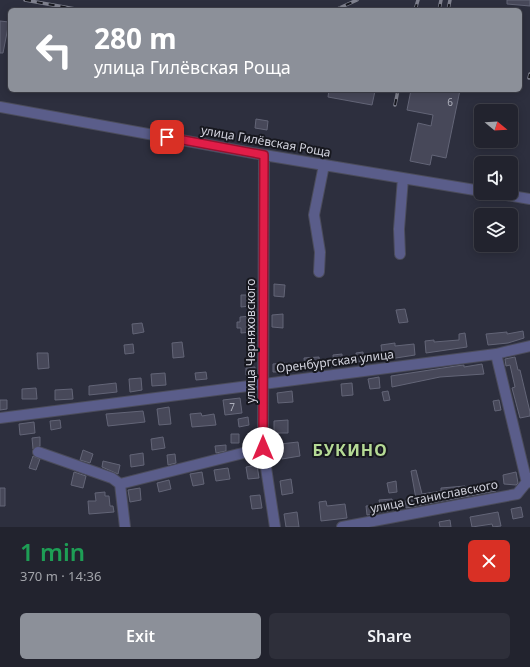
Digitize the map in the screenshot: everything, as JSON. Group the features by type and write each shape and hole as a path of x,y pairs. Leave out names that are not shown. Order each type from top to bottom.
{"street":[{"name":"улица Гилёвская Роща","path":"0,107 264,155 474,190"},
{"name":"улица Черняховского","path":"264,155 263,448 275,527"},
{"path":"319,272 320,252 314,215 324,165"},
{"path":"400,254 399,229 404,178"},
{"path":"518,197 530,199"},
{"name":"Оренбургская улица","path":"0,418 496,354 530,346"},
{"path":"496,354 529,480"},
{"path":"120,484 263,448"},
{"path":"38,452 112,478 120,484 125,527"},
{"name":"улица Станиславского","path":"342,527 517,494 529,480"}],"building":[{"path":"507,0 530,0 530,6 507,4"},
{"path":"0,21 8,22 3,53 0,53"},
{"path":"329,92 375,92 372,105 328,97"},
{"path":"411,92 460,92 446,158 432,155 430,165 410,161 418,123 431,126 433,115 407,110"},
{"path":"256,119 268,121 267,130 255,128"},
{"path":"274,284 285,285 284,297 274,296"},
{"path":"241,295 250,295 250,306 241,307"},
{"path":"405,309 408,322 399,323 396,310"},
{"path":"283,314 283,328 272,327 272,315"},
{"path":"251,316 252,332 241,333 241,328 237,328 237,322 240,322 240,317"},
{"path":"142,323 144,332 133,334 132,324"},
{"path":"523,331 524,338 508,343 488,345 486,334 507,332 507,334"},
{"path":"465,333 467,347 426,353 425,341 434,340 434,342 459,340 459,334"},
{"path":"182,342 184,357 173,358 172,343"},
{"path":"395,343 395,346 414,344 415,355 383,360 381,345"},
{"path":"133,344 134,353 125,354 124,345"},
{"path":"363,352 364,361 357,362 356,353"},
{"path":"37,353 48,353 49,368 38,369"},
{"path":"342,354 342,365 334,366 333,355"},
{"path":"319,357 320,368 305,369 304,358"},
{"path":"515,357 518,370 520,370 530,412 530,416 520,418 512,388 515,387 510,365 506,366 505,359"},
{"path":"285,363 285,372 273,372 273,364"},
{"path":"482,364 484,374 440,377 392,387 391,376 456,366 464,365 464,367"},
{"path":"255,367 255,374 246,375 246,368"},
{"path":"206,372 207,379 196,380 195,373"},
{"path":"165,373 166,385 152,386 151,374"},
{"path":"379,377 380,388 370,389 368,379"},
{"path":"141,378 142,390 130,392 129,379"},
{"path":"116,383 117,392 89,395 89,386"},
{"path":"352,383 353,395 342,396 341,384"},
{"path":"36,388 37,399 22,399 22,389"},
{"path":"72,389 73,399 55,400 55,390"},
{"path":"292,391 293,402 278,403 277,393"},
{"path":"388,391 390,400 384,401 382,392"},
{"path":"240,398 242,413 225,415 223,400"},
{"path":"0,400 7,400 7,409 0,410"},
{"path":"499,400 501,410 495,411 493,401"},
{"path":"169,407 171,424 159,425 157,409"},
{"path":"143,411 145,422 108,426 106,414"},
{"path":"201,413 202,416 214,414 216,425 192,427 190,414"},
{"path":"248,417 249,425 239,427 238,419"},
{"path":"60,420 61,428 51,430 50,421"},
{"path":"288,420 288,433 274,433 274,421"},
{"path":"34,422 35,433 20,435 19,424"},
{"path":"231,434 239,434 239,443 231,443"},
{"path":"40,437 40,446 33,449 32,438"},
{"path":"163,437 165,448 152,450 151,439"},
{"path":"298,442 300,456 282,459 280,444"},
{"path":"226,445 226,451 216,453 215,446"},
{"path":"83,450 93,454 90,463 80,460"},
{"path":"143,453 144,465 131,467 130,455"},
{"path":"175,454 176,463 168,465 167,455"},
{"path":"33,456 40,459 36,470 29,468"},
{"path":"103,461 120,465 118,474 102,467"},
{"path":"257,465 259,478 248,479 246,467"},
{"path":"228,468 230,479 216,481 214,470"},
{"path":"416,470 422,494 441,491 441,488 465,486 466,490 495,485 496,491 406,508 405,501 416,499 411,471"},
{"path":"74,472 86,476 83,488 71,485"},
{"path":"202,472 204,484 193,486 190,474"},
{"path":"516,472 518,483 516,485 504,484 503,475"},
{"path":"291,479 293,493 282,495 280,481"},
{"path":"169,480 171,489 159,492 157,483"},
{"path":"396,481 397,492 389,493 387,483"},
{"path":"0,488 5,488 5,506 0,506"},
{"path":"140,488 141,500 130,502 128,490"},
{"path":"105,492 105,496 109,496 110,506 113,506 114,512 89,514 88,501 96,501 95,493"},
{"path":"260,495 262,508 252,509 250,496"},
{"path":"392,499 394,510 367,515 366,506 380,505 379,500"},
{"path":"326,501 327,506 345,504 347,518 321,521 319,502"},
{"path":"521,507 523,517 513,519 511,509"},
{"path":"297,512 299,527 286,527 284,514"},
{"path":"498,512 501,526 493,527 492,524 472,527 470,517"},
{"path":"450,520 451,527 440,527 439,522"}],"railway":[{"path":"25,0 70,8"},
{"path":"339,8 357,0"},
{"path":"416,8 418,0"},
{"path":"439,8 441,0"},
{"path":"448,8 450,0"},
{"path":"529,78 530,74"},
{"path":"395,105 398,92"}],"district":[{"name":"БУКИНО","path":"350,450"}],"route":[{"path":"167,137 264,155 263,448"}]}
